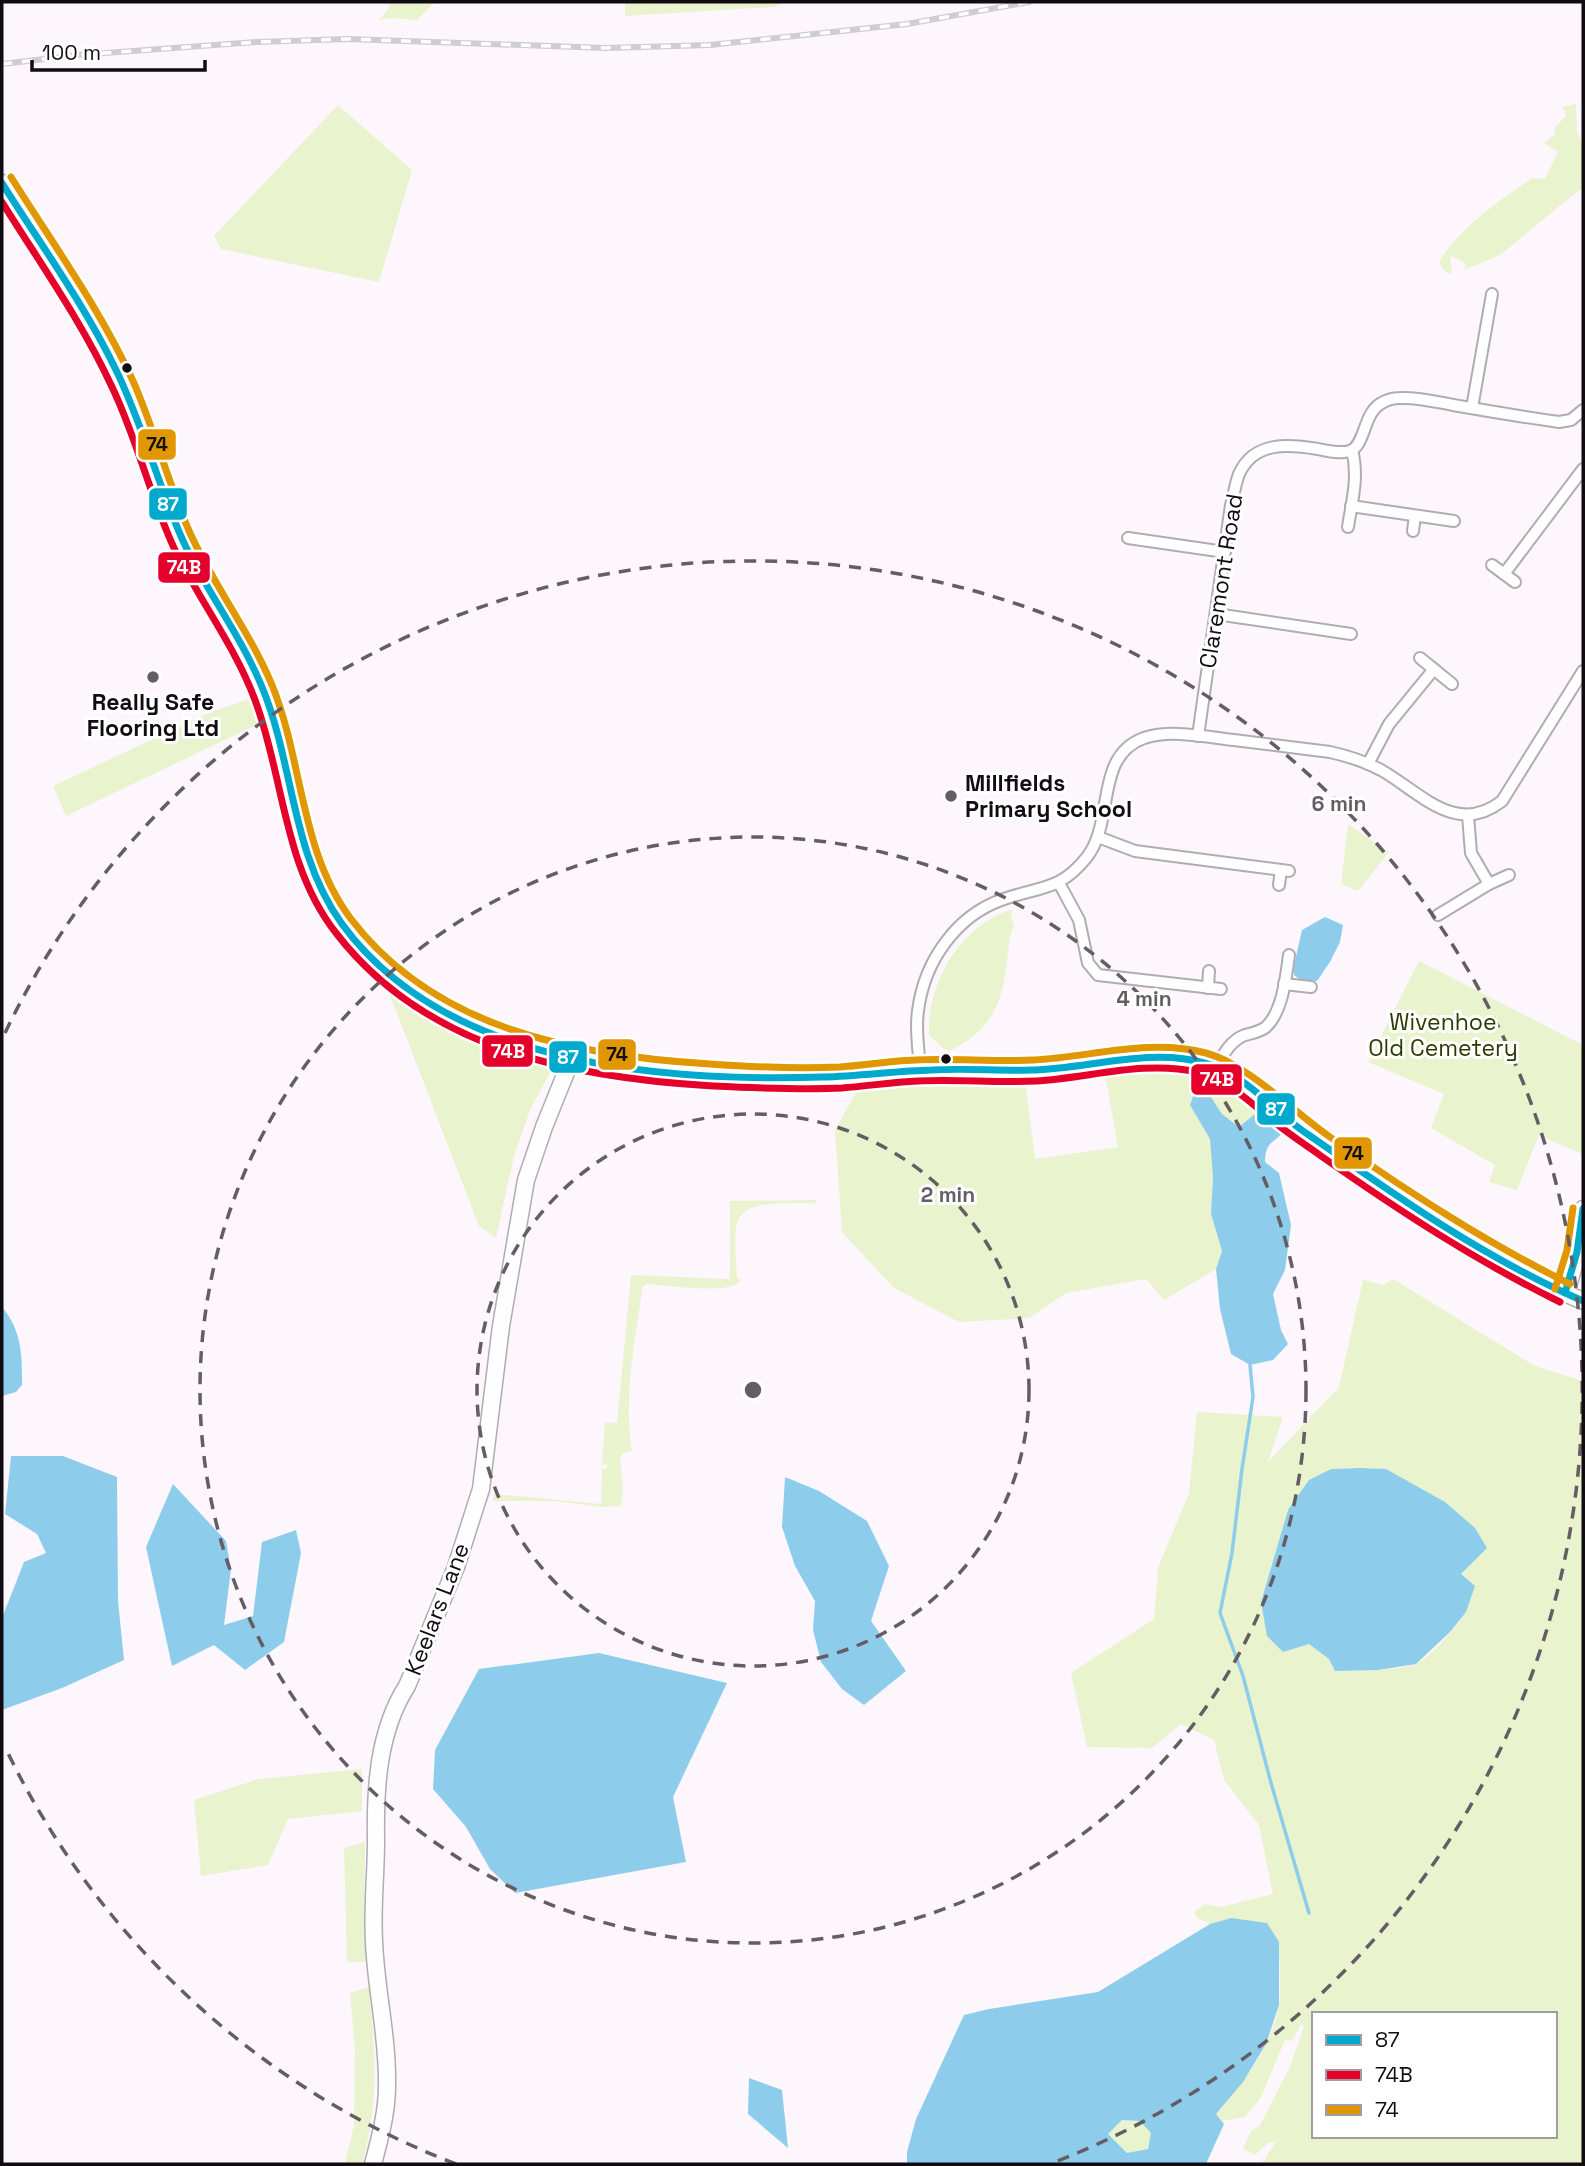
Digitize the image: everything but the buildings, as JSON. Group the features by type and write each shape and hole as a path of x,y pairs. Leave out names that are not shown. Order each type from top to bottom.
{"street":[{"path":"2,183 99,337 135,414 182,539 256,675 273,717 307,855 321,889 335,914 356,940 384,968 437,1009 496,1038 571,1060 613,1067 731,1077 844,1077 920,1070 1036,1070 1135,1057 1180,1059 1217,1067 1295,1125 1495,1258 1583,1301"},
{"path":"1472,408 1494,302"},
{"path":"1348,527 1355,479 1352,450 1359,445 1372,411 1387,400 1403,398 1559,422 1581,416"},
{"name":"Claremont Road","path":"1198,736 1231,505 1239,474 1249,460 1263,449 1278,444 1331,451 1352,450"},
{"path":"1504,574 1583,468"},
{"path":"1351,506 1454,521"},
{"path":"1413,531 1415,516"},
{"path":"1135,543 1225,552"},
{"path":"1492,565 1516,582"},
{"path":"1216,614 1346,630"},
{"path":"1420,658 1452,684"},
{"path":"1368,764 1389,724 1434,669"},
{"path":"920,1070 917,1014 922,989 936,954 959,927 987,907 1004,899 1048,888 1074,872 1098,837 1112,771 1121,754 1131,745 1154,736 1198,736 1329,752 1352,757 1382,771 1430,804 1451,813 1468,815 1493,808 1502,801 1583,671"},
{"path":"1468,815 1471,853 1489,884"},
{"path":"1098,837 1135,851 1285,870 1279,885"},
{"path":"1440,899 1442,913 1509,875"},
{"path":"1059,883 1079,920 1088,963 1098,975 1221,989"},
{"path":"1217,1067 1233,1042 1265,1028 1270,1021 1284,984 1289,954"},
{"path":"1208,988 1209,971"},
{"path":"1284,984 1311,988"},
{"name":"Keelars Lane","path":"373,2164 382,2129 387,2089 374,1936 376,1795 379,1765 397,1700 407,1686 453,1574 481,1489 502,1318 526,1180 541,1133 571,1060"},
{"path":"1565,1293 1578,1253 1583,1209"}],"green space":[{"path":"389,2 435,2 417,20 379,20 389,8"},
{"path":"625,2 785,2 774,7 625,16"},
{"path":"1576,104 1577,132 1583,143 1583,187 1500,255 1464,270 1466,264 1450,255 1452,274 1445,271 1440,260 1470,225 1532,178 1545,179 1558,152 1544,143 1555,134 1555,127 1567,115 1562,107"},
{"path":"338,105 412,170 379,282 221,249 214,236"},
{"path":"253,700 262,722 66,816 53,786 211,712"},
{"path":"1348,824 1389,852 1358,891 1341,884"},
{"path":"1013,909 1011,918 1014,926 1003,987 992,1015 969,1040 950,1051 944,1049 929,1035 934,995 941,976 963,942 978,928"},
{"name":"Wivenhoe Old Cemetery","path":"1419,961 1583,1045 1582,1154 1539,1135 1517,1190 1489,1182 1495,1165 1431,1128 1444,1094 1368,1062"},
{"path":"388,990 444,1030 486,1049 552,1069 530,1110 514,1156 496,1238 479,1226"},
{"path":"1184,1062 1216,1074 1256,1113 1240,1127 1222,1114 1199,1080 1190,1105 1210,1138 1213,1178 1211,1214 1222,1252 1216,1269 1164,1300 1146,1279 1066,1293 1029,1318 959,1322 894,1288 842,1232 835,1130 861,1084 1025,1079 1035,1159 1118,1147 1104,1067"},
{"path":"817,1200 814,1203 757,1206 740,1217 736,1227 735,1246 737,1277 741,1280 735,1285 712,1289 647,1284 643,1286 629,1389 632,1451 623,1453 620,1459 623,1489 621,1506 601,1507 555,1501 493,1501 494,1494 601,1504 602,1469 607,1469 608,1465 602,1464 605,1422 617,1423 631,1275 730,1279 730,1201"},
{"path":"1393,1279 1535,1366 1583,1381 1583,2164 1262,2164 1276,2141 1268,2143 1255,2155 1243,2148 1251,2131 1260,2125 1290,2067 1304,2027 1301,2024 1292,2041 1285,2040 1260,2099 1245,2117 1222,2121 1216,2114 1255,2064 1270,2036 1280,2000 1280,1961 1231,1918 1210,1924 1197,1918 1194,1912 1205,1904 1221,1907 1273,1894 1259,1825 1224,1780 1214,1740 1181,1724 1152,1748 1087,1747 1071,1673 1154,1619 1158,1568 1189,1493 1197,1412 1283,1417 1268,1462 1339,1387 1363,1280 1383,1285","holes":["1331,1469 1386,1469 1475,1528 1475,1558 1461,1575 1466,1612 1444,1640 1417,1663 1377,1670 1335,1671 1329,1659 1261,1602 1288,1510"]},
{"path":"362,1769 362,1811 288,1819 268,1865 201,1876 194,1800 259,1779"},
{"path":"365,1842 366,1962 347,1962 344,1848"},
{"path":"369,1987 375,2076 372,2118 362,2164 345,2164 354,2125 355,2050 350,1993"},
{"path":"1122,2120 1140,2121 1152,2134 1148,2149 1127,2153 1108,2134"}],"water":[{"path":"1325,917 1343,925 1340,942 1317,981 1300,980 1293,970 1302,930"},
{"path":"1199,1079 1222,1114 1239,1127 1256,1113 1283,1133 1272,1142 1265,1156 1265,1162 1279,1173 1291,1225 1285,1270 1273,1294 1281,1330 1288,1344 1273,1360 1250,1365 1231,1354 1220,1309 1216,1269 1222,1251 1211,1214 1213,1178 1210,1139 1190,1105"},
{"path":"2,1307 17,1334 21,1353 22,1385 16,1392 2,1396"},
{"path":"11,1456 63,1456 117,1477 118,1601 124,1660 62,1688 2,1710 2,1618 24,1562 46,1553 37,1534 5,1514"},
{"path":"1331,1469 1386,1469 1445,1502 1475,1528 1487,1548 1461,1574 1475,1586 1466,1612 1450,1632 1416,1664 1378,1670 1335,1671 1329,1659 1309,1644 1283,1652 1267,1636 1261,1602 1288,1510 1309,1480"},
{"path":"785,1477 819,1491 867,1521 889,1566 871,1621 906,1671 864,1705 842,1689 821,1662 813,1630 815,1601 795,1566 782,1527"},
{"path":"173,1484 226,1541 231,1569 224,1625 253,1616 262,1542 296,1530 301,1553 284,1642 245,1670 214,1645 172,1666 146,1547"},
{"path":"599,1653 727,1683 673,1797 686,1862 515,1893 490,1869 466,1827 433,1789 435,1750 479,1669"},
{"path":"1231,1918 1267,1923 1279,1942 1279,2005 1266,2044 1243,2082 1216,2114 1224,2124 1206,2164 907,2164 907,2152 916,2119 964,2015 1098,1992 1210,1924","holes":["1122,2120 1140,2121 1151,2133 1148,2149 1127,2153 1108,2134"]},
{"path":"749,2078 782,2090 788,2148 748,2114"}],"waterway":[{"path":"1250,1365 1253,1397 1232,1553 1220,1613 1243,1676 1309,1913"}],"railway":[{"path":"2,64 78,55 257,42 348,39 606,48 710,45 907,24 1029,2"}],"transit line":[{"name":"74","path":"11,177 91,302 120,354 141,400 190,533 263,665 282,714 312,836 334,893 351,919 385,957 424,987 467,1012 513,1030 561,1044 660,1060 807,1068 915,1060 1034,1060 1163,1047 1206,1053 1238,1067 1330,1137 1447,1215 1570,1284"},
{"name":"87","path":"2,183 104,346 134,412 184,543 254,668 273,716 303,839 325,897 342,924 386,972 438,1009 497,1036 561,1056 627,1068 694,1075 760,1078 944,1069 1031,1070 1162,1057 1205,1063 1245,1083 1303,1131 1439,1223 1509,1265 1583,1301"},
{"name":"74B","path":"2,202 88,339 121,407 174,548 247,680 265,729 295,850 318,907 336,933 372,973 413,1005 458,1031 506,1050 556,1065 661,1082 826,1089 918,1081 1036,1081 1157,1068 1197,1072 1230,1087 1300,1141 1438,1234 1560,1302"},
{"name":"74","path":"1555,1289 1567,1250 1573,1208"},
{"name":"87","path":"1565,1293 1577,1252 1583,1209"}],"place":[{"name":"Really Safe Flooring Ltd","path":"153,677"},
{"name":"Millfields Primary School","path":"951,796"}]}
